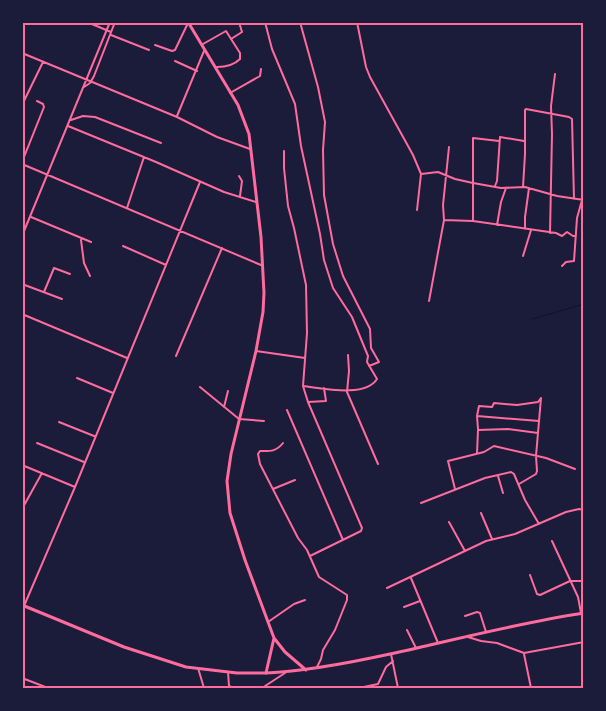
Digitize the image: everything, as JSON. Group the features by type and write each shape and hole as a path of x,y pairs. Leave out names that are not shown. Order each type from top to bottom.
{"main road":[{"path":"188,22 246,124 252,150 264,266 263,312 256,351 228,471 230,513 274,638 296,663 306,670"},
{"path":"23,606 153,658 186,667 228,672 266,673 316,669 582,613"},
{"path":"266,673 274,638"}],"street":[{"path":"88,22 149,50"},
{"path":"22,236 110,22"},
{"path":"84,87 92,81 115,22"},
{"path":"156,45 172,51 175,50 188,22"},
{"path":"231,39 242,32 238,22"},
{"path":"265,22 272,49 295,104 301,146 324,260 333,288 352,317 362,340 368,356 367,362 376,381 366,387 347,392 303,386"},
{"path":"300,22 318,87 325,122 323,150 324,195 333,244 343,276 370,329 371,348 379,362 369,366"},
{"path":"357,22 368,72 413,155 421,174 417,210"},
{"path":"201,46 224,31 240,53 240,59 226,66 214,68"},
{"path":"177,117 204,51"},
{"path":"22,53 177,117 217,137 252,150"},
{"path":"175,61 197,70"},
{"path":"22,105 43,62"},
{"path":"230,93 260,76 261,69"},
{"path":"550,233 551,113 555,74"},
{"path":"37,101 43,104 44,107 22,163 264,266"},
{"path":"523,187 525,110 570,117 572,119 574,199"},
{"path":"71,120 83,116 94,117 161,143"},
{"path":"68,126 224,192 258,202"},
{"path":"494,186 497,177 500,137 524,141"},
{"path":"473,221 473,138 499,141"},
{"path":"429,301 444,220 443,205 449,147"},
{"path":"284,151 288,206 306,285 307,333 303,386 362,530 310,556"},
{"path":"127,208 144,157"},
{"path":"421,174 433,172 473,183 506,188 523,187 583,200 577,218 574,260 566,262 562,266"},
{"path":"239,176 242,181 240,196"},
{"path":"23,606 75,487 94,436 200,182"},
{"path":"497,225 501,202 506,188"},
{"path":"525,229 529,188"},
{"path":"31,217 91,242"},
{"path":"444,220 473,221 556,233 562,236 566,232 576,236"},
{"path":"523,256 531,230"},
{"path":"81,238 84,264 90,276"},
{"path":"123,246 166,265"},
{"path":"176,356 222,248"},
{"path":"44,292 54,268 70,274"},
{"path":"22,284 62,299"},
{"path":"22,314 127,358"},
{"path":"256,351 305,358"},
{"path":"348,355 347,392 378,464"},
{"path":"77,378 113,393"},
{"path":"200,387 239,418 264,421"},
{"path":"308,402 326,401 324,388"},
{"path":"224,407 228,391"},
{"path":"477,453 478,406 492,407 494,403 517,405 538,402 541,398 536,456 538,469 536,474 519,484"},
{"path":"286,410 343,540"},
{"path":"477,416 540,421"},
{"path":"59,422 94,436"},
{"path":"478,430 508,429 538,433"},
{"path":"37,443 84,462"},
{"path":"282,443 277,450 260,451 258,454 260,464 298,538 310,556 319,577 347,595 347,600 335,630 323,650 316,669"},
{"path":"455,489 448,461 484,452 494,446 553,460 575,469"},
{"path":"22,465 75,487"},
{"path":"22,509 42,473"},
{"path":"421,503 455,489 498,475 513,473 525,500 539,524"},
{"path":"498,475 503,492"},
{"path":"273,489 295,480"},
{"path":"387,588 492,539 515,534 566,512 579,509 584,510"},
{"path":"481,512 492,539"},
{"path":"449,522 465,550"},
{"path":"552,541 578,597 582,613"},
{"path":"530,576 537,594 570,581 584,581"},
{"path":"410,578 438,643"},
{"path":"268,622 294,604 305,600"},
{"path":"404,607 420,601"},
{"path":"465,616 478,613 486,632"},
{"path":"407,630 416,648"},
{"path":"465,637 498,643 524,653 584,642"},
{"path":"524,653 530,688"},
{"path":"391,654 398,688"},
{"path":"360,688 378,684 386,667 393,660"},
{"path":"198,668 204,688"},
{"path":"228,672 229,686 234,688 262,688 286,672"},
{"path":"22,678 48,688"}],"waterway":[{"path":"532,319 584,304"}]}
